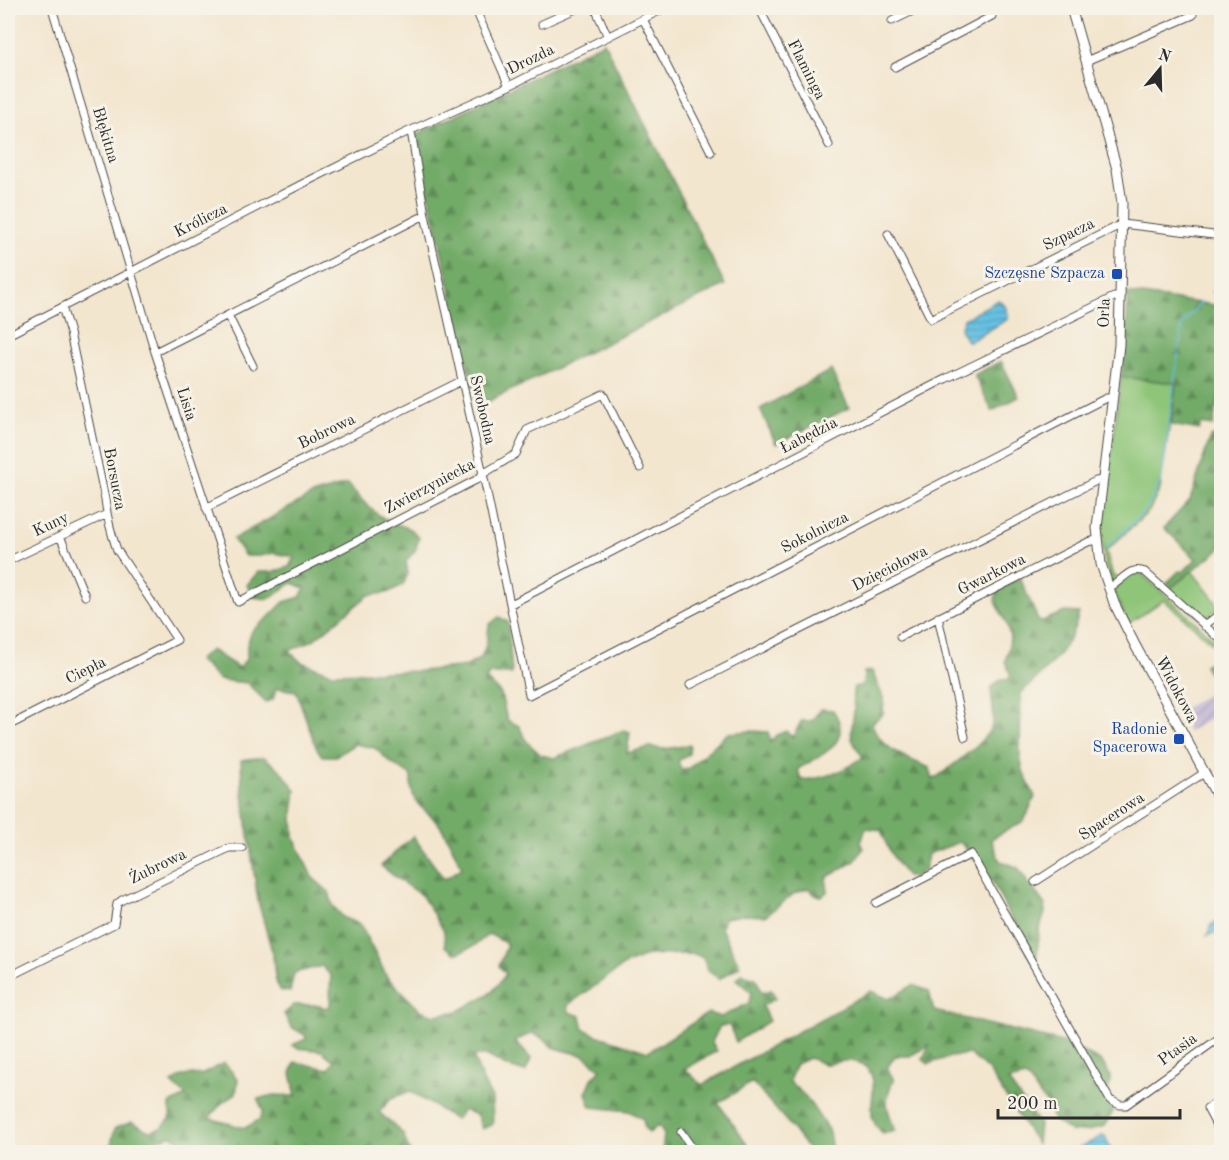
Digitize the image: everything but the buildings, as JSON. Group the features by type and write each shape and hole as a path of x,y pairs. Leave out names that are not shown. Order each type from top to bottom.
{"street":[{"name":"Błękitna","path":"52,8 132,271"},
{"path":"475,8 508,86"},
{"path":"542,24 578,8"},
{"path":"595,8 608,37"},
{"name":"Drozda","path":"409,131 508,86 664,8"},
{"name":"Flaminga","path":"759,8 829,145"},
{"path":"892,21 919,8"},
{"path":"895,67 992,16 988,8"},
{"name":"Orla","path":"1071,8 1118,169 1122,194 1119,345 1097,540 1108,588"},
{"path":"1086,61 1193,15"},
{"path":"643,19 711,152"},
{"name":"Królicza","path":"8,335 409,131"},
{"name":"Swobodna","path":"409,131 425,215 483,474 529,695"},
{"path":"155,352 425,215"},
{"path":"1122,224 1221,236"},
{"name":"Szpacza","path":"888,234 931,319 1122,224"},
{"name":"Lisia","path":"132,271 155,352 217,545"},
{"name":"Łabędzia","path":"511,604 945,379 1114,297 1121,297"},
{"name":"Borsucza","path":"62,308 75,356 107,514 117,550 177,640"},
{"path":"228,315 253,366"},
{"name":"Bobrowa","path":"206,508 461,381"},
{"name":"Zwierzyniecka","path":"217,545 238,602 476,480 516,454 527,430 603,394 640,468"},
{"name":"Sokolnicza","path":"529,695 1106,398 1113,398"},
{"name":"Dzięciołowa","path":"690,685 1096,481 1103,480"},
{"name":"Kuny","path":"8,561 107,514"},
{"path":"60,536 85,596"},
{"name":"Gwarkowa","path":"900,637 1088,542 1097,540"},
{"path":"1108,588 1115,586 1128,573 1138,570 1144,572 1221,641"},
{"name":"Widokowa","path":"1108,588 1135,645 1221,805"},
{"path":"1203,626 1221,612"},
{"path":"938,617 965,737"},
{"name":"Ciepła","path":"8,726 177,640"},
{"name":"Spacerowa","path":"1035,882 1204,773"},
{"name":"Żubrowa","path":"8,977 114,924 117,904 122,900 229,848 242,848"},
{"name":"Ptasia","path":"876,903 971,854 1110,1100 1120,1105 1126,1105 1221,1036"},
{"path":"1217,1103 1207,1108 1221,1136"},
{"path":"681,1132 695,1152"}],"shaded area":[{"path":"1221,686 1221,712 1188,732 1178,712"}],"green space":[{"path":"604,42 725,285 477,407 415,135"},
{"path":"1128,293 1221,306 1221,387 1213,426 1201,424 1199,430 1171,425 1176,383 1121,377 1126,346"},
{"path":"1001,361 1019,397 992,411 974,375"},
{"path":"831,370 849,408 776,444 760,409"},
{"path":"1121,377 1176,383 1160,489 1149,511 1106,551 1113,576 1118,578 1113,584 1105,563 1102,526"},
{"path":"1212,436 1221,438 1221,548 1172,587 1167,583 1196,559 1164,528 1190,500"},
{"path":"348,484 375,513 408,528 419,538 415,551 406,561 408,574 403,585 387,593 369,595 313,640 289,651 301,662 332,673 420,671 467,666 481,658 489,625 499,617 508,622 512,674 490,674 486,679 501,694 507,720 519,726 527,742 541,755 554,758 624,730 630,732 627,753 650,747 664,749 690,745 689,754 678,761 681,769 689,768 728,733 768,732 771,742 776,735 786,731 793,737 801,721 811,721 821,709 833,710 839,721 838,739 825,753 798,769 801,780 826,776 848,767 863,757 851,735 854,708 852,695 854,687 863,685 864,672 872,671 884,700 883,714 872,723 876,732 895,752 930,768 933,780 968,753 985,736 993,721 991,688 1001,679 1009,680 1010,673 1005,661 1010,635 995,599 999,588 1020,578 1039,622 1065,612 1079,613 1070,637 1057,658 1021,693 1020,756 1023,771 1035,797 1024,821 991,839 1000,861 1017,867 1045,905 1039,931 1037,957 1032,961 992,881 960,842 928,854 925,869 915,878 907,876 899,865 888,848 881,830 866,828 861,843 863,849 855,861 826,878 828,891 822,896 815,895 809,888 795,893 765,916 743,915 724,918 721,928 740,966 719,979 707,969 703,958 695,954 649,955 626,964 568,1005 569,1012 581,1016 584,1029 648,1052 708,1013 721,1017 749,1003 751,992 736,979 742,974 756,978 762,993 771,990 776,998 762,1006 769,1021 736,1042 729,1025 720,1026 712,1042 717,1051 685,1069 702,1085 871,991 889,999 913,985 929,991 934,1011 1066,1043 1102,1062 1111,1077 1107,1095 1113,1112 1104,1126 1089,1131 1071,1132 1054,1120 1046,1103 1026,1077 1008,1081 1039,1124 1037,1144 988,1070 969,1054 928,1064 923,1059 929,1045 910,1056 895,1056 887,1068 894,1080 887,1100 895,1131 883,1134 874,1122 872,1115 873,1084 869,1070 859,1063 850,1061 825,1064 809,1058 796,1064 789,1081 806,1097 829,1131 832,1152 810,1152 752,1082 718,1103 753,1152 662,1152 664,1135 659,1125 649,1133 645,1129 643,1119 629,1111 591,1107 586,1093 592,1079 601,1069 585,1056 552,1047 546,1040 532,1033 515,1041 531,1059 525,1072 506,1066 488,1056 473,1056 492,1098 493,1124 482,1129 477,1115 463,1110 454,1119 410,1091 392,1098 379,1112 403,1134 410,1152 199,1152 172,1136 110,1148 115,1128 132,1122 149,1131 161,1128 170,1119 170,1104 186,1096 172,1083 182,1076 203,1074 224,1063 238,1079 236,1093 221,1104 209,1118 245,1128 259,1120 263,1111 258,1099 273,1095 296,1096 291,1073 295,1062 329,1069 334,1061 322,1051 292,1045 306,1039 305,1035 291,1027 284,1014 294,1005 329,1008 331,976 322,966 294,973 290,992 279,990 275,978 273,955 258,901 242,788 241,760 264,757 280,770 296,790 293,813 294,837 312,877 329,892 333,906 344,918 360,924 387,977 420,1010 435,1015 459,1011 492,992 506,974 499,966 507,944 489,934 474,946 456,954 445,946 444,931 422,896 381,866 413,836 444,879 462,868 438,822 417,803 411,776 390,762 375,748 355,744 336,756 322,756 316,747 296,691 276,688 273,700 266,702 247,683 219,680 198,660 211,650 239,668 247,658 247,645 252,631 284,602 300,597 305,588 292,583 269,599 252,597 247,585 258,572 272,572 289,567 294,557 274,553 245,556 233,539 312,495"},
{"path":"1192,571 1220,607 1206,618 1199,618 1168,590"},
{"path":"1140,572 1214,639 1212,643 1164,600 1128,624 1113,590 1131,574"},
{"path":"1221,655 1221,686 1218,689 1204,665"}],"water":[{"path":"998,300 1006,308 1008,319 969,342 967,341 960,329 964,319"},
{"path":"1221,920 1221,930 1207,936 1211,925"},
{"path":"1102,1136 1105,1137 1112,1152 1072,1152"}],"waterway":[{"path":"1211,293 1222,280"},
{"path":"1106,548 1140,516 1158,487 1162,475 1182,325 1201,302"}],"place":[{"name":"Szczęsne Szpacza","path":"1117,274"},
{"name":"Radonie Spacerowa","path":"1179,739"}]}
